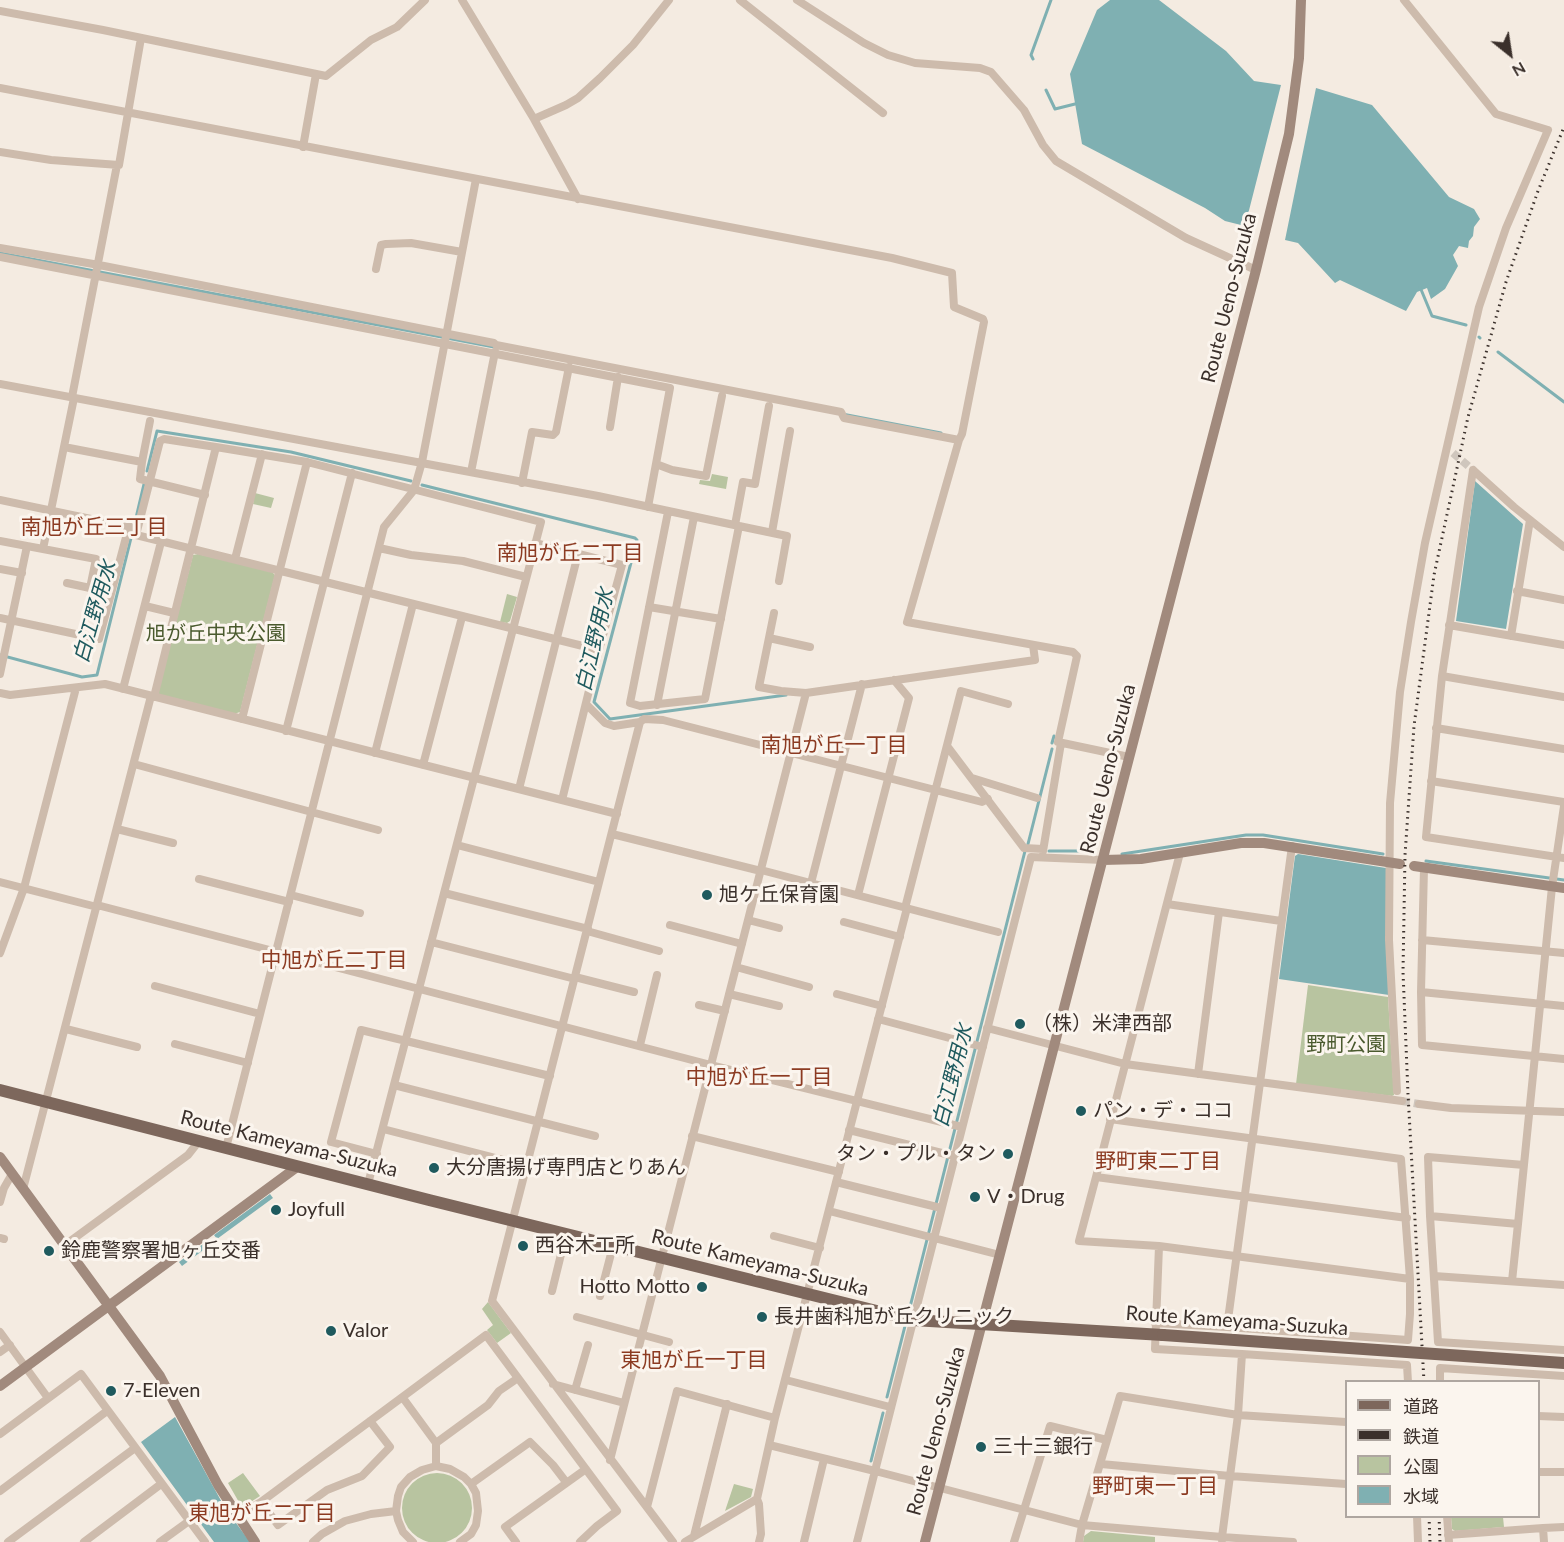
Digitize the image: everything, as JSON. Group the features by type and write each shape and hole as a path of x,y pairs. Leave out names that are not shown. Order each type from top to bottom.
{"main road":[{"name":"Route Ueno-Suzuka","path":"925,1542 1256,270 1288,134 1299,58 1301,0"},
{"path":"1103,860 1141,859 1241,843 1264,843 1400,864"},
{"path":"1419,867 1552,881 1564,888"},
{"name":"Route Kameyama-Suzuka","path":"0,1090 297,1167 913,1320 982,1325 1157,1331 1564,1363"},
{"path":"0,1157 160,1376 218,1485 255,1542"},
{"path":"0,1386 297,1167"}],"street":[{"path":"0,11 326,76 371,40 397,27 425,0"},
{"path":"462,0 534,119 578,199"},
{"path":"534,119 572,102 600,78 633,45 669,0"},
{"path":"740,0 884,113"},
{"path":"797,0 864,43 888,55 915,63 980,68 991,72 1024,110 1043,145 1056,161 1186,238 1256,270"},
{"path":"1397,1090 1389,940 1389,862 1390,802 1400,692 1425,543 1479,307 1506,228 1548,130 1496,114 1404,0"},
{"path":"44,549 117,165 119,165 129,113 141,38"},
{"path":"303,147 316,74"},
{"path":"0,88 881,256 952,273 954,307 983,319 984,322 962,434 907,622 1073,652 1077,656 1058,742 1061,743 1043,853"},
{"path":"0,152 51,160 117,165"},
{"path":"226,1148 384,526 414,490 422,462 476,179"},
{"path":"376,269 381,245 411,243 462,252"},
{"path":"0,248 98,271 843,415 959,440"},
{"path":"0,258 98,271"},
{"path":"445,338 495,352 670,387 648,507"},
{"path":"471,472 495,352"},
{"path":"522,483 532,432 553,435 556,432 569,367"},
{"path":"610,427 618,377"},
{"path":"0,384 422,462 788,536 779,581"},
{"path":"656,464 672,470 706,476 722,396"},
{"path":"668,512 630,703 640,705 705,699 721,619 743,482 755,484 769,406"},
{"path":"150,421 140,479 205,495"},
{"path":"772,532 790,431"},
{"path":"0,618 99,639 133,527 150,481 159,441 164,439 307,462 541,522 368,1184"},
{"path":"64,447 142,462"},
{"path":"23,1189 192,548 216,447"},
{"path":"235,559 262,454"},
{"path":"242,719 307,462"},
{"path":"1560,857 1426,837 1442,676 1473,470 1564,547"},
{"path":"286,731 352,473"},
{"path":"0,500 133,527"},
{"path":"657,705 694,517"},
{"path":"1510,636 1530,520"},
{"path":"133,527 136,535 161,542 599,650"},
{"path":"0,541 96,559 90,588 67,584"},
{"path":"123,689 161,542"},
{"path":"535,543 622,565 562,800"},
{"path":"0,674 27,546"},
{"path":"379,548 411,555 463,561 526,577"},
{"path":"519,789 578,554"},
{"path":"0,569 22,573"},
{"path":"1518,591 1564,600"},
{"path":"375,753 413,604"},
{"path":"144,606 174,613"},
{"path":"649,607 721,619"},
{"path":"774,613 759,687 781,691 803,693 1035,660 1033,645"},
{"path":"423,765 462,617"},
{"path":"1449,625 1564,645"},
{"path":"769,638 810,647"},
{"path":"1442,676 1564,697"},
{"path":"858,895 909,698 894,680"},
{"path":"0,693 10,695 105,684 617,814"},
{"path":"811,883 862,684"},
{"path":"0,952 24,888 76,688"},
{"path":"759,1542 761,1534 757,1499 775,1418 900,937 961,690 1008,704"},
{"path":"610,1460 792,752 803,693"},
{"path":"586,704 605,723 620,726 642,721 663,720 982,802 988,799"},
{"path":"640,705 642,721 492,1301 673,1542"},
{"path":"1436,728 1564,749"},
{"path":"1061,743 1129,757"},
{"path":"946,746 1024,848 1043,853 1103,860"},
{"path":"134,764 378,830"},
{"path":"971,778 1036,798"},
{"path":"1431,781 1564,804 1560,857 1552,881 1512,1281"},
{"path":"117,829 173,843"},
{"path":"612,834 858,895 998,933"},
{"path":"457,845 599,882"},
{"path":"1227,1328 1292,846"},
{"path":"857,1542 978,1046 987,1028 1031,857 1043,853"},
{"path":"1180,853 1079,1241 1159,1246 1410,1279"},
{"path":"1419,867 1422,1045 1564,1059"},
{"path":"199,879 360,913"},
{"path":"0,882 420,988 711,1065 958,1126"},
{"path":"444,893 659,951"},
{"path":"1167,904 1281,921"},
{"path":"1198,1074 1219,912"},
{"path":"748,920 778,928"},
{"path":"844,922 900,937"},
{"path":"670,925 742,944"},
{"path":"1422,940 1564,953"},
{"path":"431,942 634,992"},
{"path":"736,968 809,987"},
{"path":"640,1046 657,975"},
{"path":"154,986 260,1014"},
{"path":"1421,992 1564,1006"},
{"path":"729,994 779,1006"},
{"path":"837,994 882,1006"},
{"path":"699,1005 725,1011"},
{"path":"878,1019 978,1046"},
{"path":"987,1028 1125,1064 1402,1101"},
{"path":"66,1029 137,1047"},
{"path":"377,1154 331,1142 361,1030 550,1076"},
{"path":"175,1044 248,1064"},
{"path":"394,1085 595,1136"},
{"path":"1419,1104 1451,1108 1564,1112"},
{"path":"1110,1119 1401,1159 1410,1279 1408,1380"},
{"path":"383,1129 527,1166"},
{"path":"849,1130 950,1155"},
{"path":"692,1136 839,1172"},
{"path":"65,1245 188,1155 199,1141"},
{"path":"1440,1380 1428,1157 1524,1165"},
{"path":"0,1202 4,1188 12,1174"},
{"path":"1096,1177 1407,1218"},
{"path":"836,1182 937,1207"},
{"path":"829,1210 1000,1255"},
{"path":"1430,1216 1518,1224"},
{"path":"552,1291 567,1234"},
{"path":"774,1236 820,1248"},
{"path":"600,1296 614,1246"},
{"path":"1159,1246 1155,1349 1407,1365"},
{"path":"1434,1276 1564,1285"},
{"path":"577,1317 669,1342"},
{"path":"1157,1331 1227,1328 1408,1340"},
{"path":"0,1332 48,1398"},
{"path":"237,1516 261,1502 486,1335 617,1511 580,1542"},
{"path":"1438,1342 1564,1350"},
{"path":"0,1352 10,1345"},
{"path":"574,1389 588,1345"},
{"path":"1222,1540 1238,1415 1242,1354"},
{"path":"1440,1368 1564,1376"},
{"path":"0,1434 81,1374 205,1542"},
{"path":"436,1443 488,1405 499,1391 518,1378"},
{"path":"786,1380 890,1407"},
{"path":"553,1383 624,1403"},
{"path":"647,1507 678,1391 775,1418"},
{"path":"1079,1542 1120,1396 1238,1415 1345,1422"},
{"path":"403,1398 436,1443 436,1466"},
{"path":"694,1536 727,1404"},
{"path":"0,1491 107,1411"},
{"path":"1540,1416 1564,1417"},
{"path":"261,1502 278,1525 327,1490 362,1476 390,1448 370,1422"},
{"path":"1014,1542 1050,1426 1107,1440"},
{"path":"471,1484 530,1442 566,1482"},
{"path":"769,1445 1082,1525 1222,1540 1293,1542"},
{"path":"8,1542 135,1448"},
{"path":"804,1542 824,1460"},
{"path":"1101,1464 1345,1484"},
{"path":"408,1540 398,1520 396,1511 398,1496 407,1480 422,1470 436,1466 454,1471 471,1484 477,1499 474,1529 460,1542"},
{"path":"516,1542 505,1527 586,1469"},
{"path":"1540,1472 1564,1472"},
{"path":"84,1542 161,1484"},
{"path":"685,1542 757,1499"},
{"path":"313,1542 345,1521 371,1514 396,1511"},
{"path":"1417,1518 1418,1542"},
{"path":"1447,1518 1449,1538 1564,1527"},
{"path":"160,1542 189,1521"},
{"path":"1543,1528 1544,1542"}],"green space":[{"path":"712,474 728,477 726,489 699,484 700,480 710,481"},
{"path":"255,493 274,498 271,508 253,504"},
{"name":"旭が丘中央公園","path":"198,554 272,572 275,575 240,712 234,714 159,695 158,692 193,555"},
{"path":"507,594 517,597 510,621 507,623 500,622"},
{"name":"野町公園","path":"1308,985 1388,997 1394,1095 1296,1084"},
{"path":"488,1302 511,1333 497,1343 487,1330 493,1325 482,1309"},
{"path":"243,1473 260,1496 246,1505 240,1504 228,1483"},
{"path":"437,1473 450,1476 462,1483 469,1495 472,1508 469,1521 462,1533 450,1540 437,1543 424,1540 412,1533 405,1521 402,1508 405,1495 412,1483 424,1476"},
{"path":"734,1484 753,1489 751,1497 725,1511"},
{"path":"1451,1518 1503,1518 1504,1527 1455,1531 1452,1529"},
{"path":"1091,1531 1155,1537 1155,1542 1083,1542 1084,1536"}],"water":[{"path":"1110,0 1159,0 1226,51 1254,81 1281,85 1245,226 1225,221 1205,208 1082,144 1070,74 1097,10"},
{"path":"1316,88 1372,105 1449,197 1474,209 1480,219 1474,227 1468,248 1459,246 1453,255 1458,266 1445,289 1431,299 1427,288 1417,292 1406,311 1340,280 1335,283 1298,243 1285,240"},
{"path":"1475,481 1523,524 1506,629 1456,621"},
{"path":"1298,854 1386,868 1389,995 1279,979 1295,856"},
{"path":"270,1194 273,1198 217,1239 214,1235"},
{"path":"203,1244 206,1248 182,1266 179,1262"},
{"path":"175,1417 225,1508 250,1542 214,1542 141,1442"}],"waterway":[{"path":"1033,59 1031,55 1051,0"},
{"path":"1046,90 1055,109 1075,104"},
{"path":"0,253 494,347"},
{"path":"1420,287 1432,316 1466,325"},
{"path":"1498,352 1564,402"},
{"path":"842,414 941,433"},
{"name":"白江野用水","path":"147,471 157,431 291,452 411,481"},
{"name":"白江野用水","path":"135,522 144,484"},
{"name":"白江野用水","path":"422,485 637,540 594,702 610,719 786,695"},
{"name":"白江野用水","path":"0,655 82,677 97,675 132,534"},
{"name":"白江野用水","path":"1052,743 1054,736"},
{"name":"白江野用水","path":"1028,844 1052,749"},
{"path":"1122,854 1246,835 1263,835 1383,854"},
{"name":"白江野用水","path":"910,1307 1025,851"},
{"path":"1049,851 1088,851"},
{"path":"1426,861 1564,880"},
{"name":"白江野用水","path":"887,1397 905,1326"},
{"name":"白江野用水","path":"871,1461 883,1413"}],"tunnel":[{"path":"1453,453 1473,470"},
{"path":"1402,1101 1419,1104"}],"railway":[{"path":"1424,1380 1403,972 1405,855 1414,726 1434,575 1468,417 1506,282 1538,191 1564,127"},
{"path":"1429,1518 1430,1542"},
{"path":"1439,1518 1440,1542"}],"place":[{"name":"旭ケ丘保育園","path":"707,895"},
{"name":"（株）米津西部","path":"1020,1024"},
{"name":"パン・デ・ココ","path":"1081,1111"},
{"name":"タン・プル・タン","path":"1008,1154"},
{"name":"大分唐揚げ専門店とりあん","path":"434,1168"},
{"name":"V・Drug","path":"975,1197"},
{"name":"Joyfull","path":"276,1210"},
{"name":"西谷木工所","path":"523,1246"},
{"name":"鈴鹿警察署旭ヶ丘交番","path":"49,1251"},
{"name":"Hotto Motto","path":"702,1287"},
{"name":"長井歯科旭が丘クリニック","path":"762,1317"},
{"name":"Valor","path":"331,1331"},
{"name":"7-Eleven","path":"111,1391"},
{"name":"三十三銀行","path":"981,1447"}],"district":[{"name":"南旭が丘三丁目","path":"94,527"},
{"name":"南旭が丘二丁目","path":"570,553"},
{"name":"南旭が丘一丁目","path":"834,745"},
{"name":"中旭が丘二丁目","path":"334,960"},
{"name":"中旭が丘一丁目","path":"759,1077"},
{"name":"野町東二丁目","path":"1158,1161"},
{"name":"東旭が丘一丁目","path":"694,1360"},
{"name":"野町東一丁目","path":"1155,1486"},
{"name":"東旭が丘二丁目","path":"262,1513"}]}
